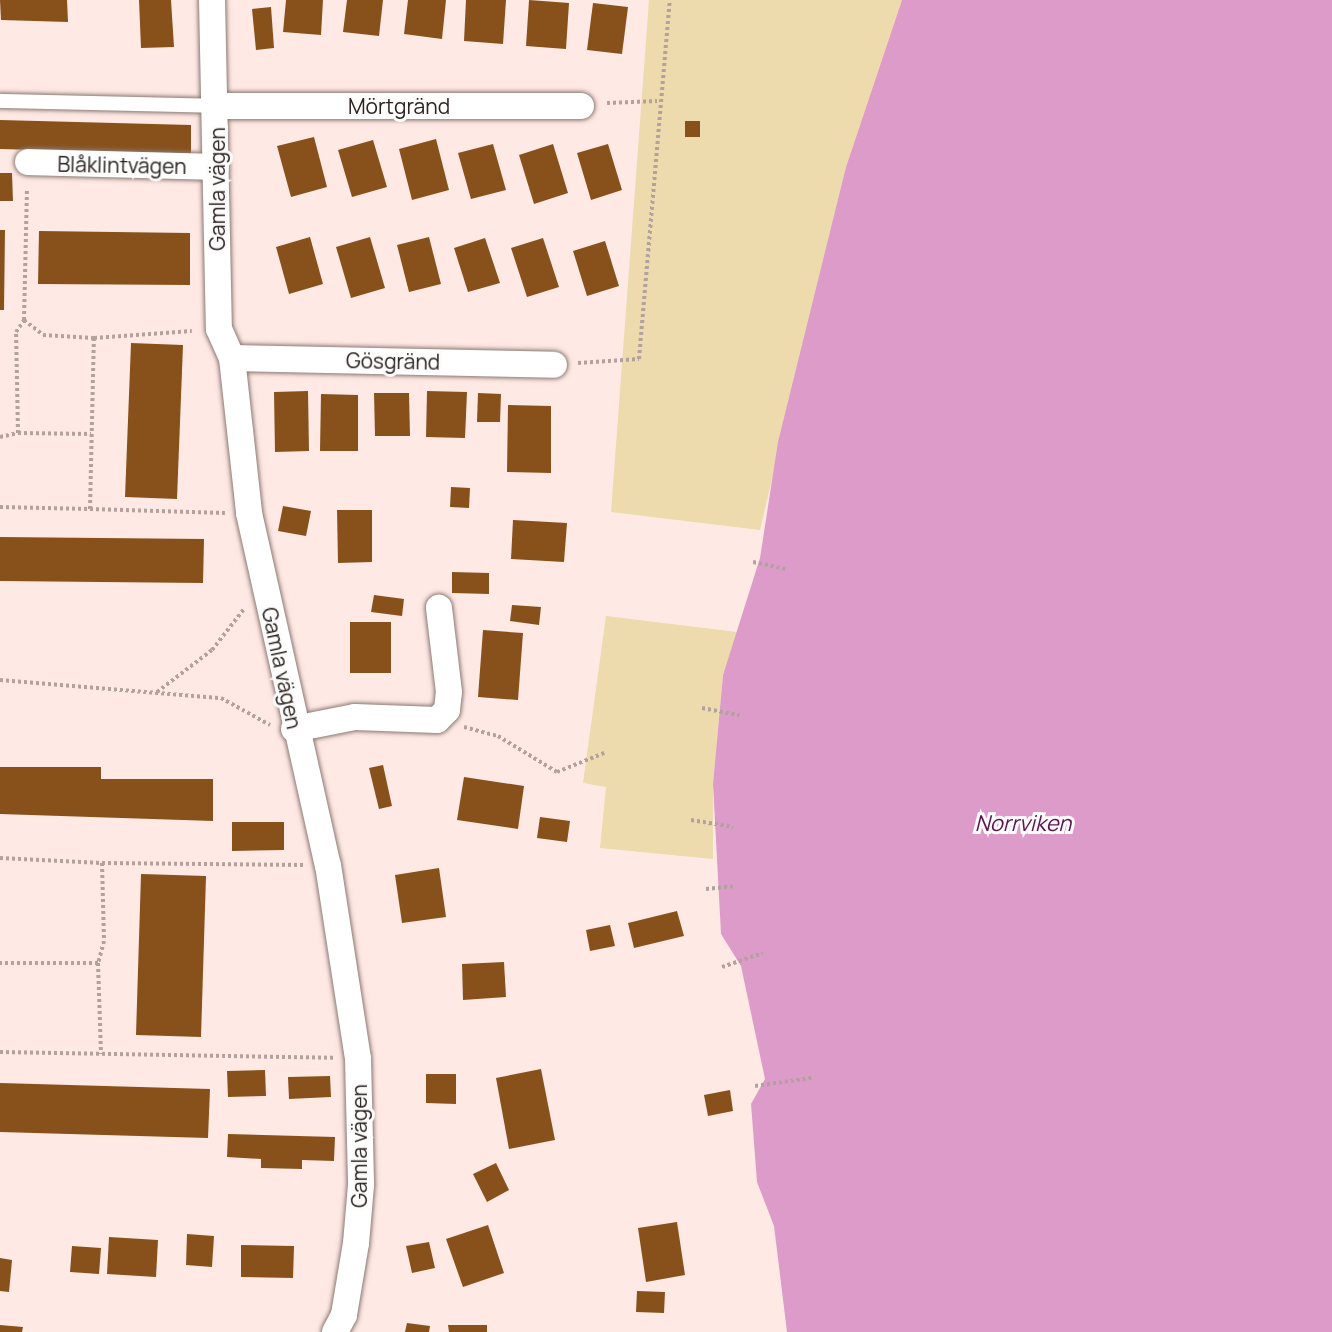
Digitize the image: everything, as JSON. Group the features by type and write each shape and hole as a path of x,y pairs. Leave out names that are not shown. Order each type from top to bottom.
{"street":[{"name":"Gamla vägen","path":"212,0 217,105 219,329 232,358 249,513 294,729 328,865 358,1059 357,1232 344,1315 335,1332"},
{"name":"Mörtgränd","path":"217,105 581,106"},
{"name":"Blåklintvägen","path":"28,162 216,167"},
{"name":"Gösgränd","path":"232,358 554,365"},
{"path":"294,729 355,717 437,720 447,710 449,692 439,608"}],"lane":[{"path":"0,102 217,105"}],"path":[{"path":"554,365 639,359 657,101 670,0"},
{"path":"581,106 657,101"},
{"path":"18,433 16,332 24,320 28,162"},
{"path":"24,320 43,335 94,338 219,329"},
{"path":"90,509 94,338"},
{"path":"0,437 18,433 91,435"},
{"path":"0,507 249,513"},
{"path":"753,562 786,569"},
{"path":"156,693 231,631 263,579"},
{"path":"0,680 220,698 271,726 294,729"},
{"path":"702,708 739,715"},
{"path":"437,720 498,736 557,772 604,753"},
{"path":"691,820 733,827"},
{"path":"0,858 102,863 328,865"},
{"path":"101,1054 98,963 104,941 102,863"},
{"path":"706,890 733,886"},
{"path":"722,967 762,953"},
{"path":"0,963 98,963"},
{"path":"0,1052 358,1059"},
{"path":"755,1086 810,1078"}],"shaded area":[{"path":"649,0 902,0 846,167 760,530 611,512"},
{"path":"606,616 737,632 723,675 713,784 713,859 600,848 606,787 583,783"}],"water":[{"name":"Norrviken","path":"902,0 1332,0 1332,1332 787,1332 774,1226 757,1182 751,1104 765,1079 741,966 721,934 713,784 723,675 760,558 778,442 846,167"}],"building":[{"path":"0,0 67,0 68,22 1,20"},
{"path":"139,0 171,0 174,47 141,48"},
{"path":"286,0 323,0 321,35 283,32"},
{"path":"347,0 383,0 379,36 343,32"},
{"path":"408,0 446,0 442,39 404,34"},
{"path":"466,0 506,0 503,44 464,41"},
{"path":"529,0 569,3 566,49 526,46"},
{"path":"593,3 628,7 622,54 587,50"},
{"path":"271,7 274,48 256,50 252,9"},
{"path":"0,120 191,125 191,154 0,149"},
{"path":"685,121 700,121 700,137 685,137"},
{"path":"314,137 327,187 291,197 277,146"},
{"path":"436,139 449,190 412,200 399,149"},
{"path":"373,140 387,187 352,197 338,150"},
{"path":"493,144 506,190 471,199 458,153"},
{"path":"553,144 568,193 534,204 519,155"},
{"path":"608,144 622,190 591,200 577,153"},
{"path":"0,173 12,173 13,201 0,201"},
{"path":"0,230 5,230 4,310 0,310"},
{"path":"39,231 190,233 190,285 38,284"},
{"path":"310,237 323,284 289,294 276,247"},
{"path":"370,237 385,288 351,298 336,247"},
{"path":"429,237 441,284 409,292 397,245"},
{"path":"485,238 500,283 468,292 454,248"},
{"path":"543,238 559,287 527,297 511,248"},
{"path":"605,241 619,286 587,296 573,251"},
{"path":"131,343 183,345 177,499 125,497"},
{"path":"308,391 309,451 275,452 274,392"},
{"path":"427,391 467,392 465,438 426,437"},
{"path":"374,393 409,393 410,436 375,436"},
{"path":"478,393 501,394 500,422 477,422"},
{"path":"321,394 358,395 358,451 320,451"},
{"path":"508,405 551,406 551,473 507,472"},
{"path":"451,487 470,488 469,508 450,507"},
{"path":"283,506 311,511 306,536 278,531"},
{"path":"337,510 372,510 372,562 338,563"},
{"path":"513,520 567,523 564,562 511,559"},
{"path":"0,537 204,539 203,583 0,581"},
{"path":"452,572 489,573 489,594 452,593"},
{"path":"374,595 404,599 402,616 371,612"},
{"path":"512,605 541,607 539,625 510,621"},
{"path":"350,622 391,622 391,673 350,673"},
{"path":"483,630 523,633 518,700 478,697"},
{"path":"383,765 392,806 379,809 369,768"},
{"path":"0,767 101,767 101,779 213,779 213,821 0,814"},
{"path":"464,777 524,786 518,829 457,820"},
{"path":"540,817 570,821 567,842 537,838"},
{"path":"232,822 284,822 284,850 232,851"},
{"path":"439,868 446,917 402,923 395,875"},
{"path":"141,874 206,876 201,1037 136,1035"},
{"path":"677,911 684,936 634,948 628,923"},
{"path":"610,925 615,946 590,951 586,930"},
{"path":"504,962 506,997 463,1000 462,964"},
{"path":"541,1069 555,1140 509,1149 496,1078"},
{"path":"265,1070 266,1096 228,1097 227,1071"},
{"path":"426,1074 456,1074 456,1104 426,1103"},
{"path":"330,1076 331,1097 289,1099 288,1077"},
{"path":"0,1083 210,1089 208,1138 0,1132"},
{"path":"730,1090 733,1111 708,1116 704,1095"},
{"path":"228,1134 335,1137 334,1161 302,1160 302,1169 261,1168 261,1159 227,1157"},
{"path":"496,1163 509,1190 487,1202 473,1174"},
{"path":"677,1222 685,1275 646,1282 638,1228"},
{"path":"488,1225 504,1273 463,1287 446,1239"},
{"path":"187,1234 214,1236 212,1267 186,1265"},
{"path":"109,1237 158,1240 156,1277 107,1274"},
{"path":"429,1242 435,1268 412,1273 406,1246"},
{"path":"241,1245 294,1246 293,1278 241,1277"},
{"path":"72,1246 101,1248 99,1274 70,1272"},
{"path":"0,1258 12,1260 9,1292 0,1291"},
{"path":"637,1291 665,1292 664,1313 636,1312"},
{"path":"407,1323 430,1326 429,1332 405,1332"},
{"path":"0,1325 23,1327 22,1332 0,1332"},
{"path":"448,1325 487,1325 487,1332 449,1332"}]}
